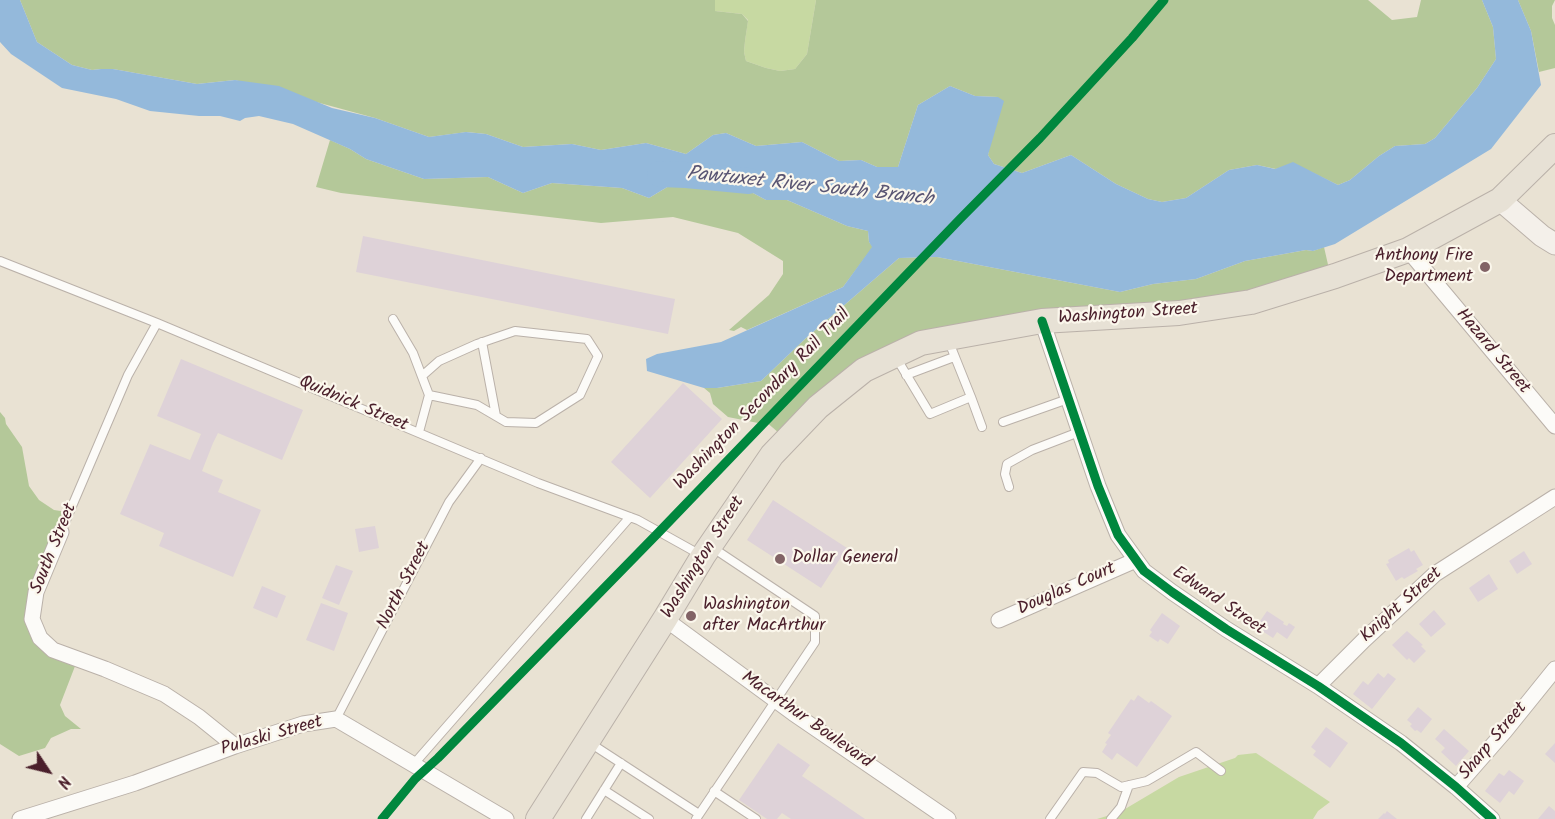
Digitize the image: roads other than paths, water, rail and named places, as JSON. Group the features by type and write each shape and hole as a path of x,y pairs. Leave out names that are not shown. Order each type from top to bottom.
{"main road":[{"name":"Washington Street","path":"538,819 706,551 772,455 818,407 864,370 900,365 921,343 951,348 1042,321 1179,314 1251,302 1335,276 1408,250 1500,200 1555,146"},
{"path":"1500,200 1542,236 1555,244"}],"street":[{"name":"Hazard Street","path":"1408,250 1555,426"},
{"name":"Edward Street","path":"1042,321 1098,486 1118,535 1144,571 1172,592 1318,686 1401,743 1492,819"},
{"name":"Knight Street","path":"1318,686 1435,574 1555,497"},
{"name":"South Street","path":"61,532 36,592 32,620 40,638 53,650 164,694 199,717 235,746"},
{"name":"Douglas Court","path":"999,620 1136,560"},
{"name":"Macarthur Boulevard","path":"665,619 775,700 948,819"},
{"name":"Sharp Street","path":"1456,787 1555,669"},
{"name":"Pulaski Street","path":"20,819 135,783 303,724 336,719 506,819"}],"lane":[{"name":"Quidnick Street","path":"0,261 157,323 538,483 630,517 706,551 815,616 815,642 775,700"},
{"path":"393,319 413,353 429,395 419,432"},
{"name":"South Street","path":"61,532 128,375 157,323"},
{"path":"422,376 440,361 482,342 515,331 587,339 598,356 580,395 536,423 506,422 477,405 429,395"},
{"path":"482,342 495,416"},
{"path":"951,348 982,427"},
{"path":"900,365 930,414 971,397"},
{"path":"1003,422 1068,399"},
{"path":"1009,487 1005,474 1007,464 1032,450 1079,432"},
{"name":"North Street","path":"336,719 449,502 481,458"},
{"path":"413,765 630,517"},
{"path":"587,741 697,818 775,700"},
{"path":"1050,819 1083,772 1097,773 1121,787 1147,781 1196,752 1221,771"},
{"path":"586,819 621,763"},
{"path":"1110,819 1121,807 1129,785"},
{"path":"604,790 649,819"},
{"path":"714,791 756,819"}],"water":[{"path":"0,0 20,0 37,42 72,65 92,70 113,69 197,84 235,80 279,86 332,108 375,118 429,137 466,132 486,134 523,147 572,144 601,150 646,143 686,154 713,135 726,133 756,146 802,142 839,161 861,160 877,167 898,167 918,105 950,86 975,96 998,97 1004,101 988,155 994,164 1022,173 1071,155 1116,184 1148,199 1162,202 1186,198 1229,170 1257,165 1275,169 1293,162 1338,185 1350,180 1395,146 1425,144 1435,138 1477,88 1496,59 1493,27 1482,0 1518,0 1531,31 1541,85 1491,149 1335,244 1313,251 1306,250 1245,261 1196,279 1153,284 1120,292 937,257 899,258 806,338 761,381 704,388 647,371 646,359 657,354 721,342 843,287 872,247 868,231 847,226 787,200 766,200 738,185 710,176 697,174 679,180 649,198 622,188 552,183 523,193 488,177 424,179 366,159 350,149 293,124 259,116 240,121 220,116 150,111 116,99 62,88 11,54 0,42"}],"waterway":[{"name":"Pawtuxet River South Branch","path":"660,174 749,181"}],"place":[{"name":"Anthony Fire Department","path":"1485,267"},
{"name":"Dollar General","path":"780,559"},
{"name":"Washington after MacArthur","path":"691,616"}]}
